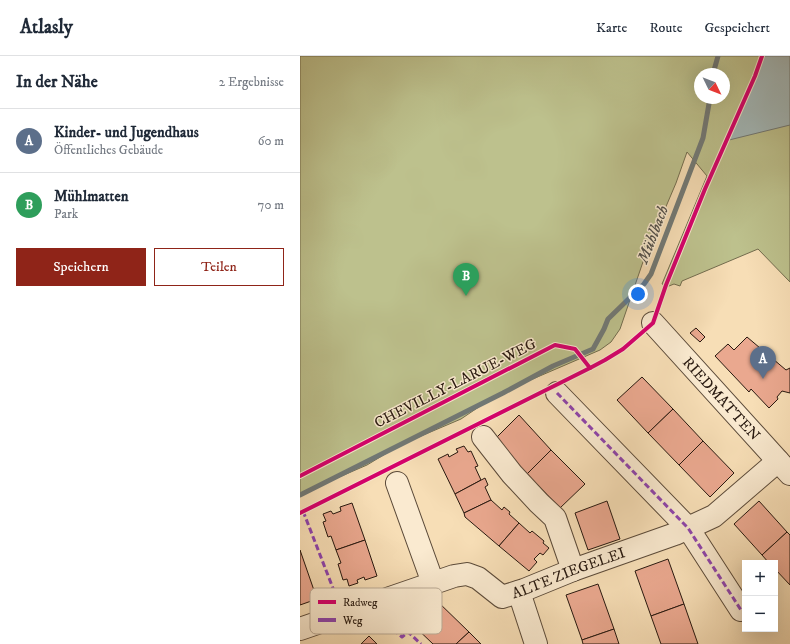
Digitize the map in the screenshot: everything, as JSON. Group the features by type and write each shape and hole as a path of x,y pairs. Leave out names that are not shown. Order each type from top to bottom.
{"street":[{"name":"RIEDMATTEN","path":"652,323 784,468"},
{"path":"557,393 688,528 741,610"},
{"path":"483,437 512,474 555,518 573,570"},
{"name":"ALTE ZIEGELEI","path":"419,588 454,576 467,574 478,578 502,597 519,592 573,570 675,534 714,516 784,468"},
{"path":"397,482 433,583"},
{"path":"519,592 536,644"},
{"name":"ALTE ZIEGELEI","path":"300,629 310,626"}],"green space":[{"path":"300,56 790,56 790,282 758,249 682,281 680,286 674,284 669,286 662,284 707,176 687,152 676,183 645,256 620,329 611,342 600,350 498,394 461,419 400,445 367,465 300,494"}],"shaded area":[{"path":"762,56 790,56 790,125 725,141 755,76"}],"building":[{"path":"696,328 705,337 700,342 690,333"},
{"path":"747,337 786,370 790,368 790,393 782,391 777,397 778,399 769,408 751,389 749,392 715,356 728,344 734,350"},
{"path":"642,377 673,409 648,433 617,400"},
{"path":"673,409 703,441 679,465 648,433"},
{"path":"519,415 551,450 527,474 495,439"},
{"path":"703,441 734,473 710,497 679,465"},
{"path":"464,446 468,452 471,451 478,466 475,467 481,480 455,494 438,459 448,454 449,457 458,452 456,449"},
{"path":"551,450 585,484 560,508 527,474"},
{"path":"485,478 488,485 485,487 491,500 464,513 455,494"},
{"path":"491,500 502,510 504,507 519,523 499,546 465,517 464,513"},
{"path":"607,501 620,539 588,550 575,513"},
{"path":"759,501 787,532 762,555 734,524"},
{"path":"352,503 365,540 336,550 331,536 328,537 323,522 326,521 323,514 331,511 333,514 341,511 340,507"},
{"path":"519,523 530,533 532,531 544,541 543,543 549,548 543,555 540,553 534,559 537,562 529,571 499,546"},
{"path":"787,532 790,535 790,585 778,572 778,560 766,560 762,555"},
{"path":"365,540 377,576 365,580 364,577 357,580 358,583 349,586 347,579 343,580 338,564 341,563 336,550"},
{"path":"300,550 313,588 310,588 310,601 300,605"},
{"path":"668,559 684,604 651,616 635,571"},
{"path":"598,584 614,629 582,640 566,595"},
{"path":"684,604 698,644 661,644 651,616"},
{"path":"442,606 469,632 456,644 433,644 423,634 442,634"},
{"path":"614,629 619,644 583,644 582,640"},
{"path":"469,632 481,644 456,644"},
{"path":"369,636 377,644 361,644"}],"waterway":[{"name":"Mühlbach","path":"715,68 718,56"},
{"name":"Mühlbach","path":"300,495 503,393 553,366 593,349 608,319 644,284 651,274 703,138 709,104"}],"marked path":[{"path":"557,393 688,528 741,610"},
{"path":"303,511 333,588"},
{"path":"399,634 402,637 406,634"},
{"path":"410,634 421,644"}],"cycle path":[{"name":"CHEVILLY-LARUE-WEG","path":"300,476 555,345 575,349 590,368 623,349 653,323 666,285 705,189 755,76 762,56"},
{"path":"300,513 590,368"}],"place":[{"name":"Mühlmatten","path":"466,296"},
{"name":"Kinder- und Jugendhaus","path":"763,379"}]}
